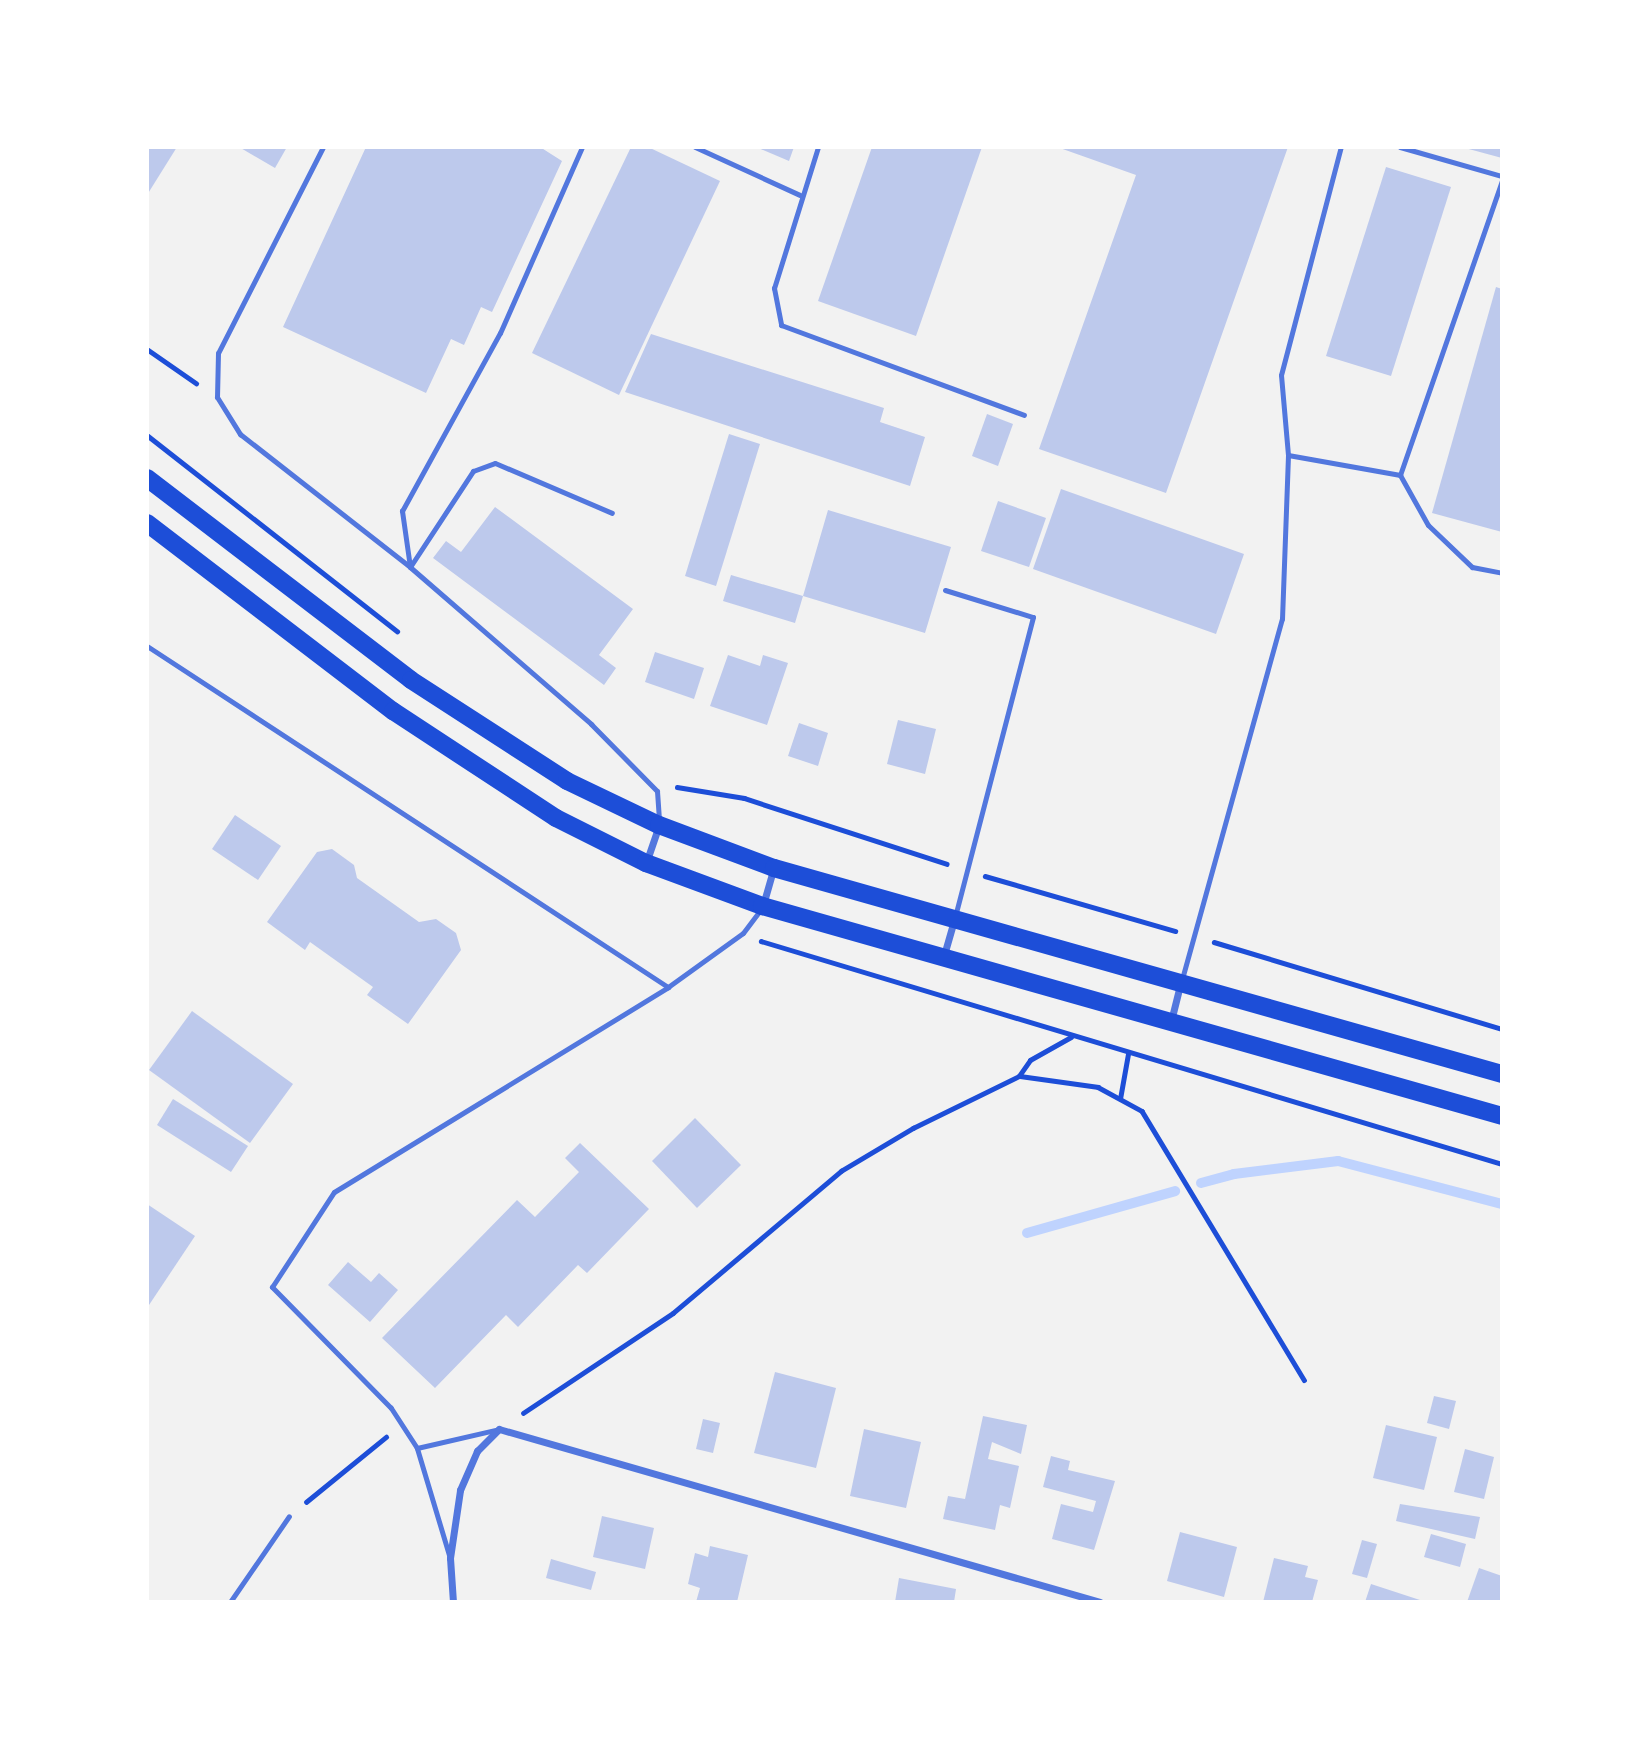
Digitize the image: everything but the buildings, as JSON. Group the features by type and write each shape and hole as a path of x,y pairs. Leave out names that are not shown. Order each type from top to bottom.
{"main road":[{"path":"147,478 411,680 567,781 659,825 774,868 1180,986 1502,1074"},
{"path":"147,523 393,712 556,818 646,863 762,906 1502,1116"}],"street":[{"path":"646,863 659,825"},
{"path":"762,906 774,868"},
{"path":"944,956 954,919"},
{"path":"1171,1021 1180,986"},
{"path":"453,1602 450,1558 460,1490 477,1451 499,1429 1100,1602"}],"lane":[{"path":"323,147 218,353 217,397 240,434 410,567 591,724 657,790 659,825"},
{"path":"410,567 402,512 500,333 582,147"},
{"path":"695,147 800,195"},
{"path":"818,147 800,195 774,288 781,326 1024,415"},
{"path":"1180,986 1282,619 1288,455 1281,375 1341,147"},
{"path":"1400,147 1502,179 1400,475 1427,525 1472,567 1502,573"},
{"path":"1288,455 1400,475"},
{"path":"410,567 473,471 495,463 612,513"},
{"path":"945,590 1033,617 954,919"},
{"path":"147,646 668,987"},
{"path":"450,1558 416,1448 402,1424 272,1287 334,1192 668,987 743,933 762,906"},
{"path":"416,1448 499,1429"},
{"path":"230,1602 289,1516"}],"path":[{"path":"147,349 217,397"},
{"path":"147,435 404,636"},
{"path":"657,790 681,786 744,798 968,871 1502,1030"},
{"path":"499,1429 673,1313 841,1171 913,1128 1019,1076 1030,1060 1071,1037"},
{"path":"1120,1099 1128,1054"},
{"path":"1019,1076 1098,1087 1142,1111 1304,1380"},
{"path":"289,1516 402,1424"}],"waterway":[{"path":"1201,1183 1234,1174 1338,1161 1502,1204"},
{"path":"1027,1233 1175,1191"}]}
